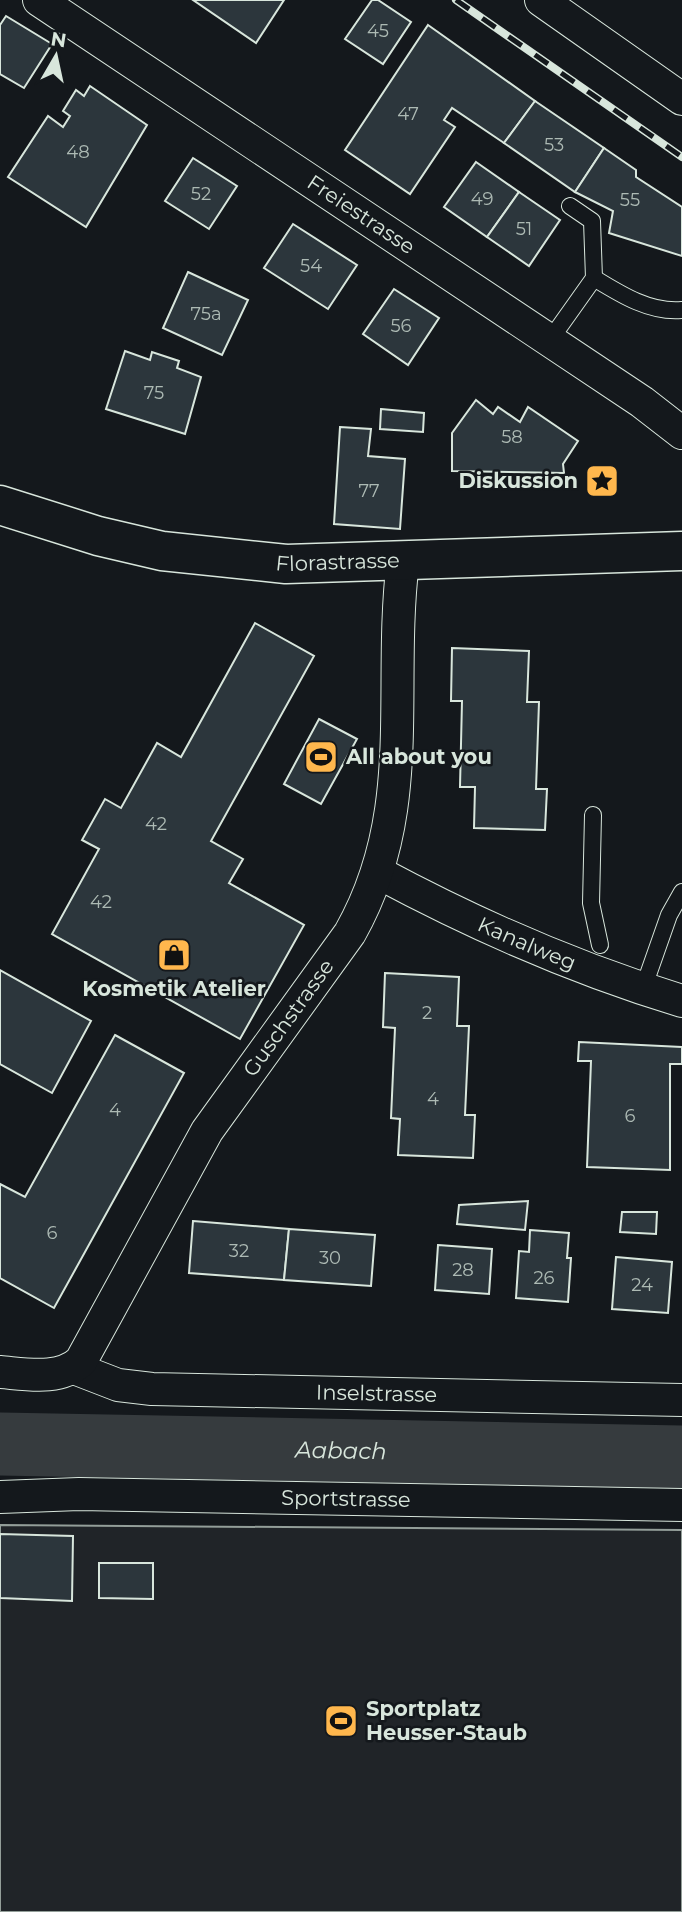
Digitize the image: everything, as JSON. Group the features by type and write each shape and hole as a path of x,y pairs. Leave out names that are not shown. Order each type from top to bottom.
{"main road":[{"name":"Florastrasse","path":"0,505 99,536 204,558 286,564 682,551"}],"street":[{"name":"Freiestrasse","path":"39,0 550,340 682,433"},
{"path":"541,0 682,99"},
{"name":"Guschstrasse","path":"74,1368 91,1347 207,1131 350,933 368,902 379,873 391,824 399,750 399,593 403,561"},
{"name":"Kanalweg","path":"379,873 500,934 643,989 682,1001"},
{"path":"0,1372 48,1375 74,1368"},
{"name":"Inselstrasse","path":"74,1368 118,1385 152,1389 682,1401"},
{"name":"Sportstrasse","path":"6,1497 79,1494 682,1505"}],"lane":[{"path":"550,340 594,278 592,220 570,206"},
{"path":"594,278 620,294 650,306 670,311 682,310"},
{"path":"593,815 591,903 600,945"},
{"path":"643,989 669,915 682,892"}],"shaded area":[{"name":"Sportplatz Heusser-Staub","path":"0,1525 682,1530 682,1912 0,1912"}],"building":[{"path":"193,0 284,0 256,43"},
{"path":"372,0 378,0 411,22 383,64 345,39"},
{"path":"6,16 52,44 24,88 0,74 0,25"},
{"path":"428,25 535,101 504,143 452,108 444,120 455,127 410,194 345,150"},
{"path":"90,86 147,125 86,227 8,177 48,116 63,127 70,116 63,111 76,90 84,96"},
{"path":"535,101 604,148 575,192 504,143"},
{"path":"604,148 636,170 636,177 682,207 682,256 609,233 613,211 575,192"},
{"path":"193,158 237,186 209,229 165,201"},
{"path":"476,162 519,192 487,237 444,207"},
{"path":"519,192 560,220 529,266 487,237"},
{"path":"293,224 357,265 328,309 264,268"},
{"path":"188,272 248,300 222,355 163,328"},
{"path":"394,289 439,318 408,365 363,334"},
{"path":"125,351 150,360 152,352 179,361 177,368 201,377 185,434 106,409"},
{"path":"476,400 493,414 498,407 520,422 528,407 578,441 563,464 564,473 452,471 452,433"},
{"path":"381,409 424,413 423,432 380,429"},
{"path":"340,427 371,429 368,456 405,459 400,529 334,524"},
{"path":"255,623 314,656 211,841 243,859 229,883 304,925 240,1039 52,934 99,849 82,840 105,799 121,808 157,743 181,757"},
{"path":"452,648 529,651 527,702 539,702 536,789 547,789 545,830 474,828 475,787 460,787 462,701 451,701"},
{"path":"319,719 357,739 321,804 284,784"},
{"path":"0,970 91,1021 52,1093 0,1064"},
{"path":"385,973 459,977 457,1026 469,1026 465,1115 475,1115 473,1158 398,1155 400,1119 391,1118 395,1028 383,1027"},
{"path":"115,1035 184,1073 54,1308 0,1278 0,1184 25,1197"},
{"path":"579,1042 682,1047 682,1064 670,1064 670,1170 587,1167 591,1061 578,1061"},
{"path":"528,1201 525,1230 457,1224 459,1205"},
{"path":"622,1212 657,1212 656,1234 620,1232"},
{"path":"193,1221 289,1229 284,1280 189,1273"},
{"path":"289,1229 375,1235 371,1286 284,1280"},
{"path":"530,1230 569,1233 567,1258 571,1258 568,1302 516,1298 519,1251 529,1252"},
{"path":"438,1245 492,1249 489,1294 435,1290"},
{"path":"616,1257 672,1262 668,1313 612,1309"},
{"path":"0,1534 73,1536 72,1601 0,1598"},
{"path":"99,1563 153,1563 153,1599 99,1598"}],"waterway":[{"name":"Aabach","path":"0,1444 682,1457"}],"railway":[{"path":"456,0 682,157"}],"place":[{"name":"Diskussion","path":"602,481"},
{"name":"All about you","path":"321,757"},
{"name":"Kosmetik Atelier","path":"174,955"},
{"name":"Sportplatz Heusser-Staub","path":"341,1721"}]}
